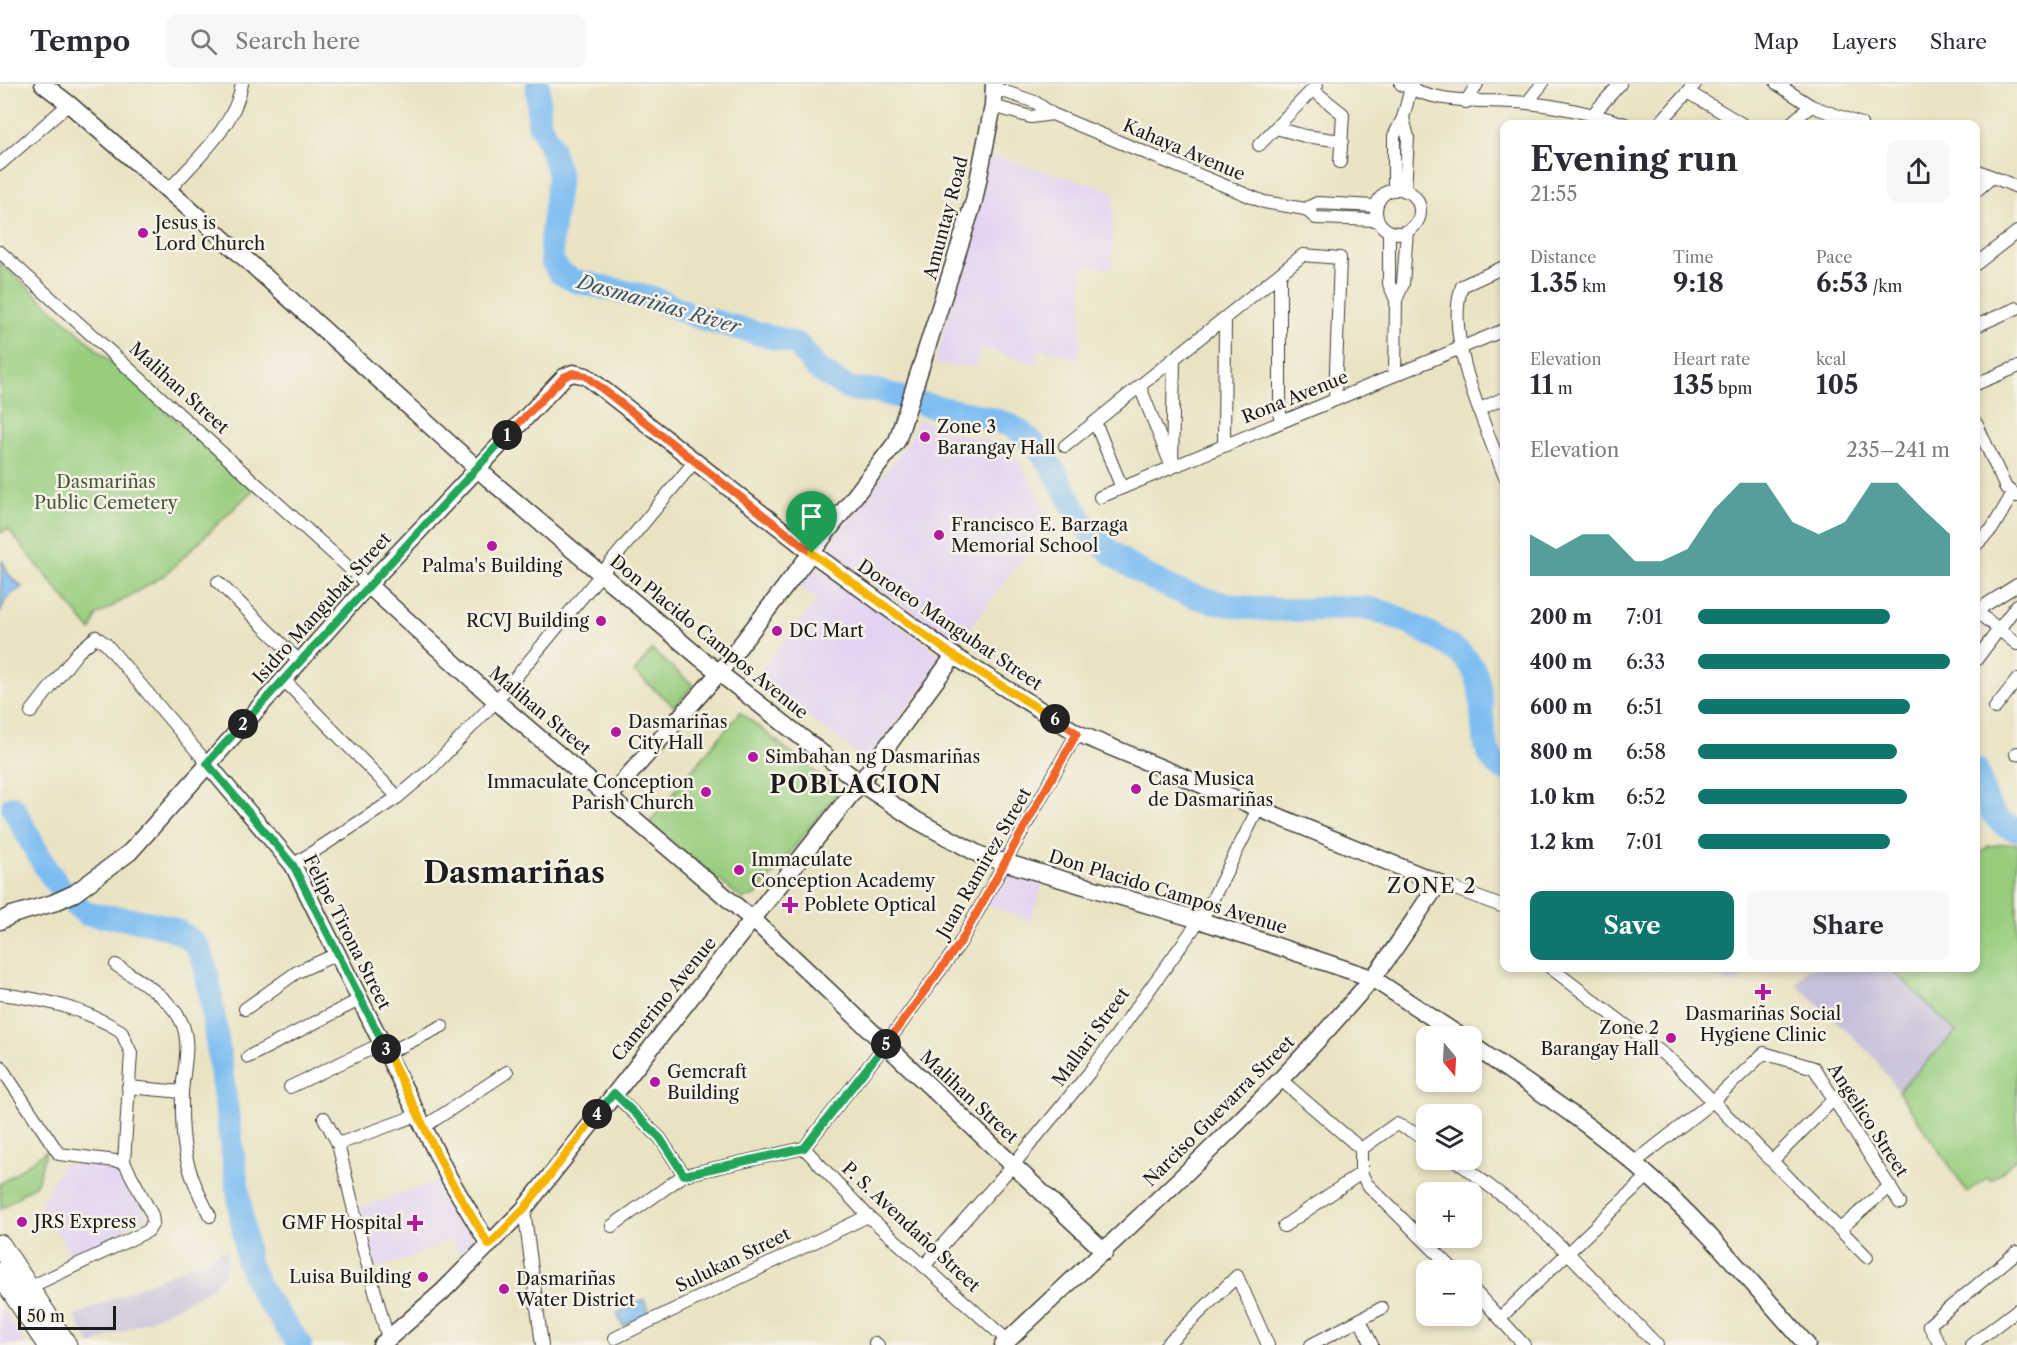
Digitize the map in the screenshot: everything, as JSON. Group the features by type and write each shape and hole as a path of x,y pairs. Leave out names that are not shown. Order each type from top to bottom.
{"highway":[{"path":"0,1245 48,1345"},
{"path":"0,1274 22,1291 66,1345"}],"street":[{"name":"Don Placido Campos Avenue","path":"43,84 168,191 477,468 600,574 719,673 860,783 916,820 980,855 1199,920 1372,978 1445,1026"},
{"path":"168,191 232,115 242,84"},
{"path":"1466,102 1477,84"},
{"path":"1527,103 1542,84"},
{"path":"1593,114 1620,84"},
{"path":"1777,84 1811,106 1850,120"},
{"name":"Amuntay Road","path":"610,796 719,673 897,441 925,360 976,193 993,106 994,86"},
{"name":"Kahaya Avenue","path":"994,86 1035,102 1052,114 1264,202 1305,209 1316,218 1377,220"},
{"path":"1400,190 1408,137 1403,118 1408,86 1446,100 1527,103 1593,114 1612,120"},
{"path":"1259,145 1315,87 1342,114 1340,162"},
{"path":"1663,120 1691,88 1736,120"},
{"path":"0,164 69,104"},
{"name":"Kahaya Avenue","path":"993,106 1031,117 1052,114"},
{"path":"1795,120 1811,106"},
{"path":"1276,128 1305,136 1341,141"},
{"path":"1980,172 2017,187"},
{"path":"1980,188 1992,177"},
{"path":"1396,300 1404,284 1407,231 1417,221 1419,207 1412,195 1400,190 1383,195 1376,206 1377,220 1389,231 1407,231"},
{"name":"Kahaya Avenue","path":"1305,209 1317,203 1376,206"},
{"path":"1389,231 1389,284 1396,300 1395,375"},
{"path":"1980,261 2016,237"},
{"name":"Malihan Street","path":"0,252 496,701 753,920 1105,1252"},
{"path":"1065,446 1303,255 1341,258 1335,400"},
{"path":"1500,269 1462,286 1459,295 1459,349 1500,460"},
{"path":"1280,274 1280,422"},
{"path":"1980,324 2017,308"},
{"path":"1224,446 1225,319"},
{"name":"Rona Avenue","path":"1100,497 1500,332"},
{"path":"1172,467 1174,360"},
{"path":"1980,382 2017,368"},
{"name":"Doroteo Mangubat Street","path":"477,468 564,377 573,373 593,380 812,553 954,656 1077,733 1500,906"},
{"path":"1140,387 1172,467"},
{"path":"1480,409 1500,400"},
{"path":"1095,422 1122,488"},
{"path":"1980,432 2006,488 2015,495 1992,529 1980,541"},
{"path":"293,865 398,797 431,769 496,701 695,461"},
{"name":"Isidro Mangubat Street","path":"0,921 75,893 130,852 299,661 477,468"},
{"path":"218,582 299,661"},
{"path":"1980,608 2017,585"},
{"path":"1980,655 2017,605"},
{"path":"1980,614 2017,644"},
{"name":"Felipe Tirona Street","path":"31,712 78,652 96,637 106,644 293,865 448,1176 489,1245"},
{"name":"Camerino Avenue","path":"386,1343 442,1292 524,1209 860,783 954,656"},
{"path":"283,679 398,797"},
{"path":"1995,708 2017,680"},
{"name":"Juan Ramirez Street","path":"804,1148 886,1044 960,943 1077,733"},
{"name":"Mallari Street","path":"924,1266 1013,1165 1089,1073 1207,910 1258,809"},
{"name":"Narciso Guevarra Street","path":"1006,1343 1105,1252 1280,1078 1372,978 1439,883"},
{"path":"245,1009 297,972 337,954"},
{"path":"116,965 172,1007 183,1023 187,1046 182,1092 184,1155 187,1169 210,1216"},
{"path":"1556,972 1675,1063 1867,1257"},
{"path":"0,994 28,997 76,1009 121,1031 131,1053 124,1162 152,1215 153,1223 148,1231 22,1291"},
{"path":"249,1057 359,1000"},
{"path":"290,1087 442,1026"},
{"path":"1482,1052 1531,1085 1634,1163 1683,1210 1807,1345"},
{"name":"Angelico Street","path":"1713,1101 1764,1053 1814,1068 1900,1203"},
{"path":"0,1066 59,1154 124,1162"},
{"path":"338,1144 421,1121 507,1072"},
{"path":"1280,1078 1361,1149 1361,1173 1367,1184 1444,1260"},
{"path":"128,1087 182,1092"},
{"path":"614,1093 660,1138 684,1175"},
{"path":"1772,1161 1834,1099"},
{"path":"1634,1163 1713,1101"},
{"path":"324,1118 338,1144 386,1343"},
{"path":"1361,1149 1395,1124 1416,1133"},
{"path":"612,1226 684,1175 804,1148"},
{"name":"P. S. Avendaño Street","path":"804,1148 868,1216 1006,1343"},
{"path":"1468,1170 1520,1209 1569,1254 1657,1345"},
{"path":"1284,1226 1361,1173"},
{"path":"1501,1317 1648,1176"},
{"path":"1840,1229 1890,1186"},
{"path":"524,1209 542,1345"},
{"name":"Sulukan Street","path":"615,1338 868,1216"},
{"path":"1940,1345 1929,1324 2017,1252"},
{"path":"1166,1345 1237,1276 1268,1345"},
{"path":"1482,1298 1524,1345"},
{"path":"1311,1345 1382,1308"},
{"path":"1971,1345 2017,1310"},
{"path":"1360,1320 1372,1345"}],"shaded area":[{"path":"989,155 1114,191 1112,268 1083,265 1080,360 1041,348 1036,363 981,348 975,366 935,365"},
{"name":"Francisco E. Barzaga Memorial School","path":"919,419 948,432 992,441 1020,462 1051,520 957,645 826,550 909,441"},
{"path":"813,564 946,658 866,760 755,677 818,600 799,585"},
{"path":"1005,870 1044,882 1030,921 986,905"},
{"path":"1700,972 1748,972 1742,980 1732,983"},
{"path":"1805,972 1895,972 1956,1033 1898,1091 1872,1055 1796,984"},
{"path":"62,1164 114,1167 122,1172 147,1217 72,1258 40,1204"},
{"name":"GMF Hospital","path":"440,1180 474,1240 459,1254 451,1239 416,1256 377,1268 360,1208"},
{"path":"227,1249 226,1272 211,1288 169,1311 91,1345 74,1316"},
{"path":"0,1305 25,1344 0,1345"}],"green space":[{"name":"Dasmariñas Public Cemetery","path":"0,262 253,490 165,575 96,616 91,631 8,529 0,533"},
{"path":"652,650 693,685 675,707 634,672"},
{"path":"740,712 839,791 756,895 742,899 649,823"},
{"path":"2017,843 2017,1158 1991,1181 1988,1177 1967,1192 1898,1091 1956,1032 1895,972 1980,972 1980,854 1988,846"},
{"path":"46,1151 37,1183 1,1209 0,1184"}],"water":[{"path":"2,560 9,575 22,587 6,598 0,614"},
{"path":"644,1300 650,1313 623,1326 617,1313"}],"waterway":[{"name":"Dasmariñas River","path":"538,84 539,123 551,147 559,175 551,242 552,261 560,273 575,281 653,298 698,317 797,344 816,368 849,389 878,391 899,397"},
{"name":"Dasmariñas River","path":"923,404 993,419 1011,426 1026,436 1048,461 1091,534 1124,562 1176,590 1226,604 1260,609 1370,609 1405,621 1444,643 1463,656 1473,668 1479,683 1487,748 1493,760 1500,766"},
{"name":"Dasmariñas River","path":"1980,781 1994,815 2008,826 2017,829"},
{"path":"13,807 53,879 63,892 87,914 167,927 193,942 201,954 210,990 248,1263 262,1293 300,1345"}],"place":[{"name":"Jesus is Lord Church","path":"143,233"},
{"name":"Zone 3 Barangay Hall","path":"925,437"},
{"name":"Francisco E. Barzaga Memorial School","path":"939,535"},
{"name":"Palma's Building","path":"492,546"},
{"name":"RCVJ Building","path":"601,621"},
{"name":"DC Mart","path":"777,631"},
{"name":"Dasmariñas City Hall","path":"616,732"},
{"name":"Simbahan ng Dasmariñas","path":"753,757"},
{"name":"Casa Musica de Dasmariñas","path":"1136,789"},
{"name":"Immaculate Conception Parish Church","path":"706,792"},
{"name":"Immaculate Conception Academy","path":"739,870"},
{"name":"Poblete Optical","path":"790,905"},
{"name":"Dasmariñas Social Hygiene Clinic","path":"1763,992"},
{"name":"Zone 2 Barangay Hall","path":"1671,1038"},
{"name":"Gemcraft Building","path":"655,1082"},
{"name":"JRS Express","path":"22,1222"},
{"name":"GMF Hospital","path":"415,1223"},
{"name":"Luisa Building","path":"423,1277"},
{"name":"Dasmariñas Water District","path":"504,1289"}],"district":[{"name":"POBLACION","path":"856,784"},
{"name":"Dasmariñas","path":"514,872"},
{"name":"ZONE 2","path":"1432,885"}],"route":[{"path":"573,373 593,380 812,553 954,656 1077,733 960,943 886,1044 804,1148 684,1175 674,1163 660,1138 614,1093 524,1209 489,1245 448,1176 293,865 207,763 506,436 564,377 573,373"}]}
